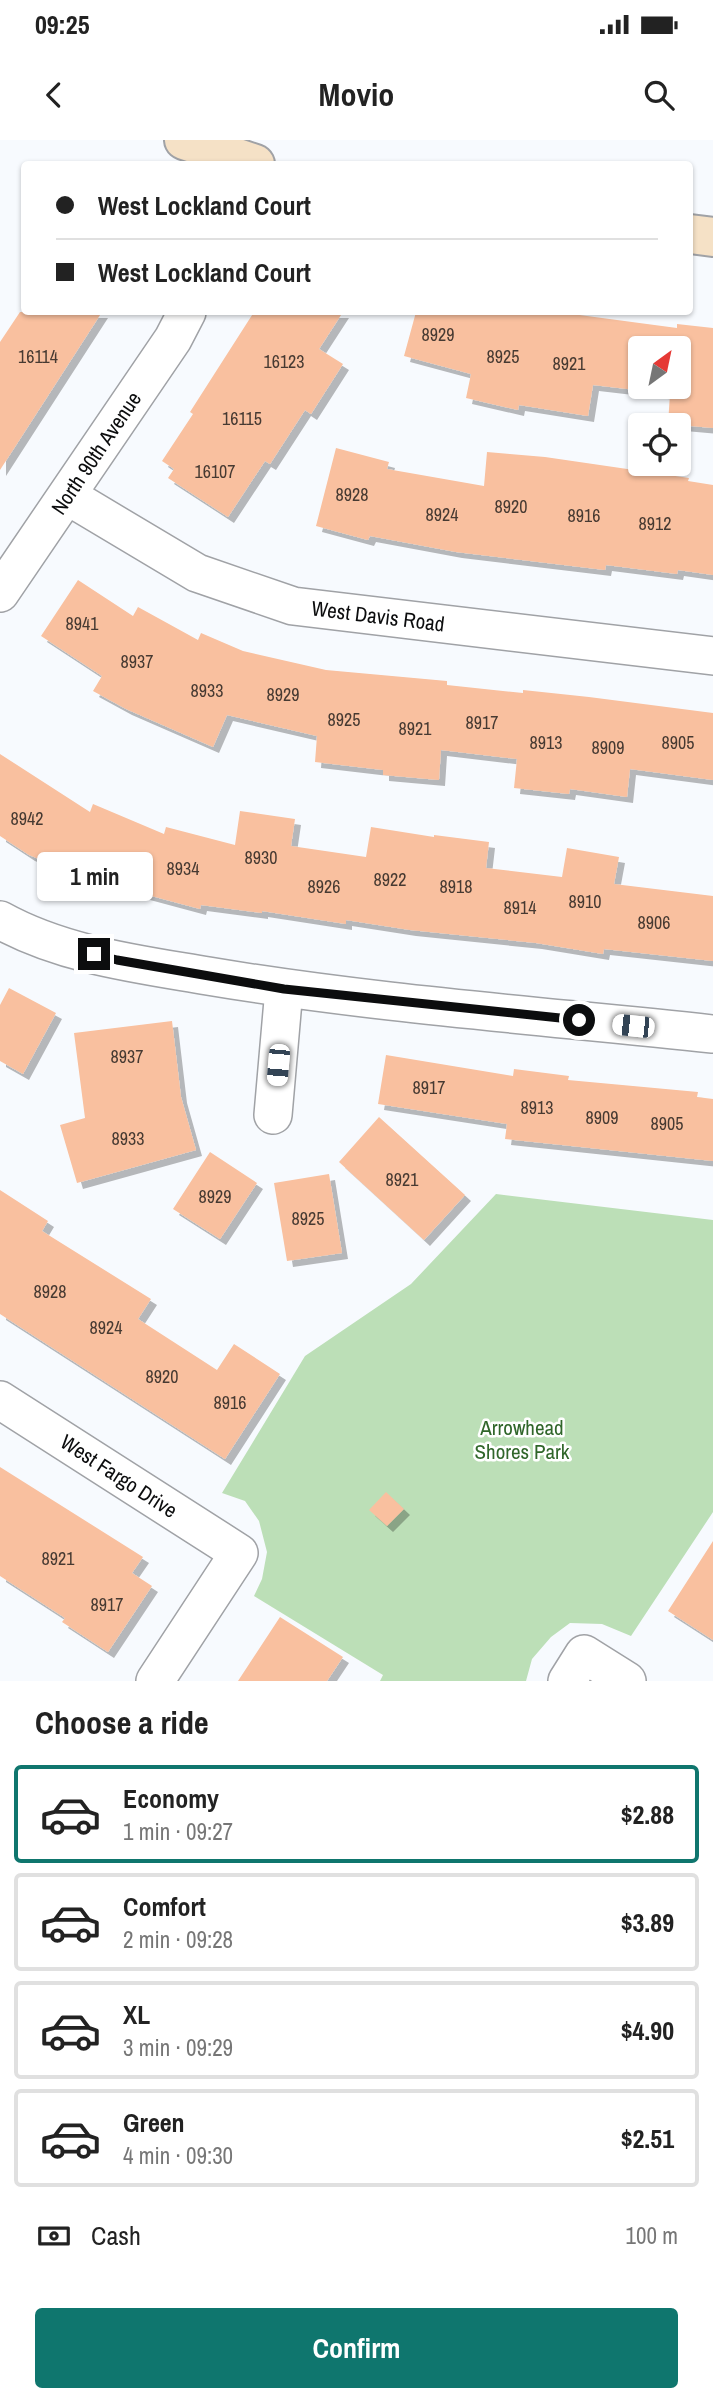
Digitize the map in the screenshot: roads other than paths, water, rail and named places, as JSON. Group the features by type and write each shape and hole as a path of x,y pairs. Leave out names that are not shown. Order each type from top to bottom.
{"street":[{"path":"184,140 245,161"},
{"path":"693,234 713,237"},
{"name":"North 90th Avenue","path":"0,593 173,339 185,315"},
{"name":"West Davis Road","path":"68,496 197,573 293,606 713,656"},
{"path":"0,920 27,935 117,960 284,989 713,1034"},
{"path":"273,1115 284,989"},
{"name":"West Fargo Drive","path":"0,1399 239,1553 155,1681"},
{"path":"576,1667 627,1681"}],"park label":[{"name":"Arrowhead Shores Park","path":"522,1439"}]}
